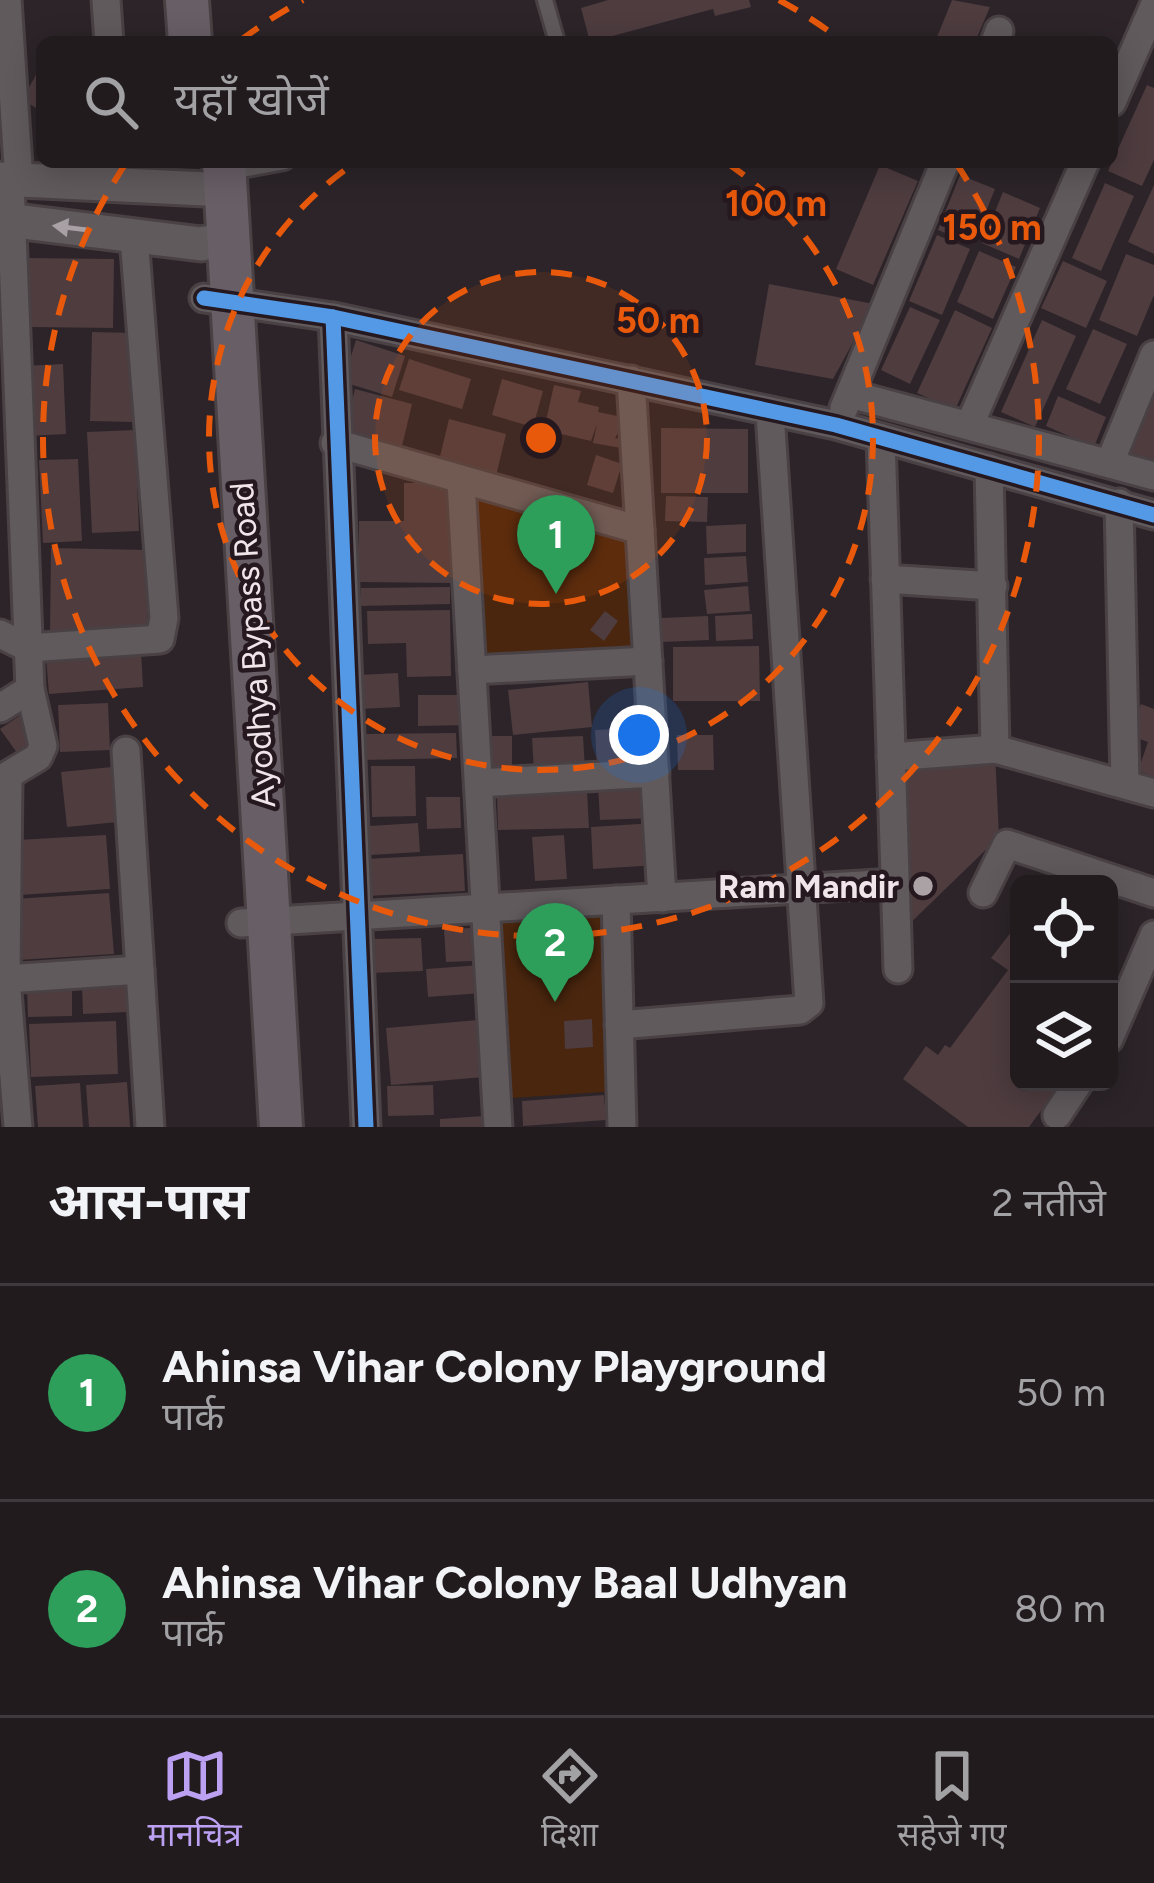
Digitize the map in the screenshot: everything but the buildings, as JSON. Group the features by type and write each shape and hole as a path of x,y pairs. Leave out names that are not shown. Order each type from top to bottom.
{"main road":[{"path":"187,0 190,36"},
{"path":"216,0 218,36"},
{"name":"Ayodhya Bypass Road","path":"215,176 213,241 255,924 281,1127"},
{"name":"Ayodhya Bypass Road","path":"253,1127 255,924"}],"street":[{"path":"7,0 8,371 30,689 42,752 4,778 6,979 18,1127"},
{"path":"106,0 109,36"},
{"path":"1118,87 1154,6"},
{"path":"836,425 943,168"},
{"path":"970,424 1082,168"},
{"path":"10,180 215,176"},
{"path":"6,220 213,241"},
{"path":"0,634 28,648 160,639 164,618 134,236"},
{"path":"217,299 333,317 836,425 1154,514"},
{"path":"333,317 366,1127"},
{"path":"1109,462 1154,355"},
{"path":"631,380 662,898"},
{"path":"850,394 1154,476"},
{"path":"620,1025 800,1010 811,991 770,413"},
{"path":"881,438 898,969"},
{"path":"335,443 640,530"},
{"path":"989,468 995,749"},
{"path":"461,482 498,1127"},
{"path":"1119,503 1124,783"},
{"path":"886,579 993,586"},
{"path":"472,670 648,661"},
{"path":"0,708 30,689"},
{"path":"891,757 995,749 1154,793"},
{"path":"126,751 150,1127"},
{"path":"478,783 655,772"},
{"path":"983,893 1007,844 1154,893"},
{"path":"255,924 896,883"},
{"path":"616,900 622,1127"},
{"path":"1118,1019 1154,934"},
{"path":"6,979 140,970"},
{"path":"1057,1115 1073,1091"}],"lane":[{"path":"545,0 555,36"},
{"path":"215,176 254,168"}],"shaded area":[{"path":"464,484 640,529 645,659 475,667"},
{"path":"613,902 619,1091 498,1099 489,913"}],"cycle path":[{"path":"204,298 333,317 836,425 1154,515"},
{"path":"333,317 366,1127"}],"place":[{"name":"Ahinsa Vihar Colony Playground","path":"556,594"},
{"name":"Ram Mandir","path":"923,886"},
{"name":"Ahinsa Vihar Colony Baal Udhyan","path":"555,1002"}]}
